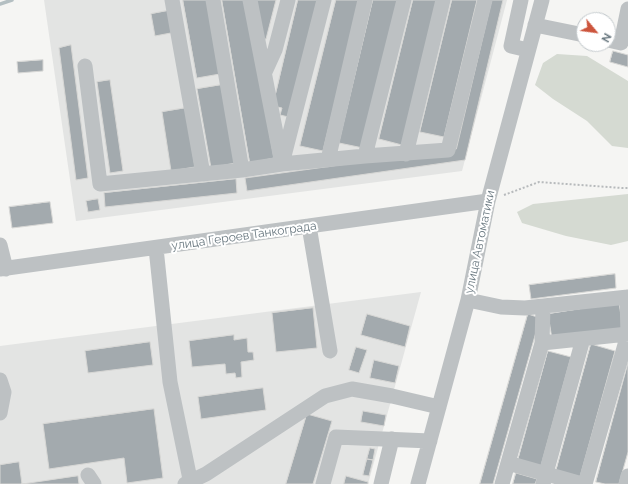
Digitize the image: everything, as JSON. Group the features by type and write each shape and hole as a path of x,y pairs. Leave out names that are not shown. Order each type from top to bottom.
{"street":[{"path":"172,0 203,174"},
{"path":"213,0 242,170"},
{"path":"250,0 282,164"},
{"path":"265,72 275,50 288,0"},
{"path":"282,164 324,0"},
{"path":"328,160 365,0"},
{"path":"365,156 404,0"},
{"path":"406,154 443,0"},
{"path":"85,66 100,184 242,170 282,164 448,150 485,0"},
{"path":"521,0 511,46 528,50"},
{"name":"улица Автоматики","path":"418,484 468,300 488,201 542,0"},
{"path":"616,42 621,43 628,9"},
{"path":"535,25 576,33"},
{"name":"улица Героев Танкограда","path":"3,269 488,201"},
{"path":"309,226 330,351"},
{"path":"0,245 3,269"},
{"path":"156,248 170,382 189,483 206,474 325,396 352,389 392,396 439,407"},
{"path":"468,300 501,307 543,307 628,297 628,334 585,484"},
{"path":"502,484 542,343 543,307"},
{"path":"542,343 628,334"},
{"path":"544,479 583,339"},
{"path":"0,380 4,392 0,413"},
{"path":"323,484 336,437 430,441"},
{"path":"381,484 392,439"},
{"path":"508,463 544,479 582,484"},
{"path":"626,484 628,476"}],"path":[{"path":"488,201 539,182 628,188"}],"shaded area":[{"path":"44,0 507,0 462,171 76,221"},
{"path":"557,54 587,56 628,81 628,148 612,146 587,121 553,99 535,85 543,63"},
{"path":"628,194 628,241 611,245 566,236 522,223 517,212 533,204"},
{"path":"421,292 368,484 0,484 0,346"}],"building":[{"path":"183,0 207,0 220,74 197,78"},
{"path":"222,0 246,0 274,158 250,163"},
{"path":"252,0 276,0 266,39 261,39"},
{"path":"298,0 321,0 293,118 280,115 282,108 273,106"},
{"path":"336,0 360,0 323,151 300,146"},
{"path":"373,0 398,0 363,148 339,143"},
{"path":"413,0 437,0 402,145 379,139"},
{"path":"452,0 477,0 444,137 420,132"},
{"path":"492,0 503,0 465,160 247,191 245,178 456,149"},
{"path":"172,10 176,32 155,36 151,14"},
{"path":"71,45 88,178 76,180 59,48"},
{"path":"613,52 628,55 628,67 610,62"},
{"path":"43,60 43,71 18,73 17,62"},
{"path":"110,80 123,171 110,173 97,82"},
{"path":"221,85 235,163 211,168 197,89"},
{"path":"186,108 195,167 171,171 162,112"},
{"path":"236,179 237,193 105,207 104,193"},
{"path":"98,199 100,210 88,212 86,201"},
{"path":"50,202 53,223 12,228 9,207"},
{"path":"615,274 616,288 531,299 529,285"},
{"path":"619,303 623,328 552,339 548,314"},
{"path":"313,308 317,348 276,352 272,313"},
{"path":"367,314 410,326 405,347 361,335"},
{"path":"528,314 540,318 493,484 480,484"},
{"path":"234,335 234,340 247,338 248,352 253,352 254,360 241,362 242,377 236,378 235,373 226,374 225,364 192,367 189,341"},
{"path":"150,342 153,365 88,373 85,351"},
{"path":"591,344 615,351 580,477 556,471"},
{"path":"356,347 367,350 359,373 349,370"},
{"path":"548,351 571,357 541,466 518,460"},
{"path":"374,360 399,366 395,383 370,378"},
{"path":"628,363 628,452 619,484 605,484 596,482"},
{"path":"263,388 266,410 201,419 198,397"},
{"path":"154,409 163,478 127,483 124,458 49,469 43,424"},
{"path":"363,411 386,415 384,426 361,422"},
{"path":"307,414 332,421 313,484 286,484"},
{"path":"370,448 375,449 373,460 367,459"},
{"path":"367,459 373,460 369,476 363,475"},
{"path":"19,462 22,484 0,484 0,465"},
{"path":"516,473 537,479 535,484 513,484"},
{"path":"78,476 79,484 22,484"},
{"path":"346,476 368,482 368,484 344,484"}],"waterway":[{"path":"0,4 12,0"}]}
